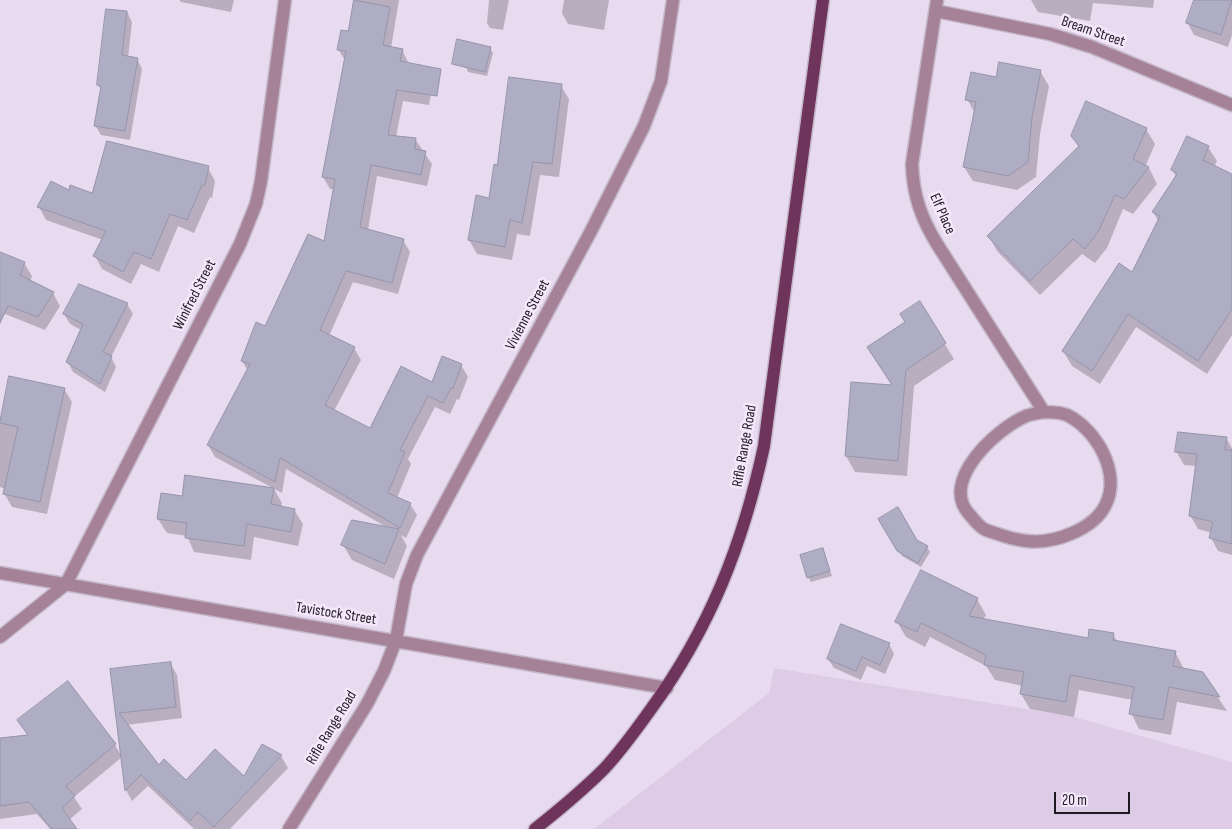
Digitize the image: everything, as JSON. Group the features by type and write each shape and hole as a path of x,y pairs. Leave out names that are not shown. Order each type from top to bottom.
{"main road":[{"name":"Rifle Range Road","path":"535,829 574,798 605,767 636,730 687,657 707,619 730,567 753,497 764,446 823,0"}],"street":[{"name":"Winifred Street","path":"66,584 250,220 261,181 285,0"},
{"name":"Vivienne Street","path":"396,640 406,584 417,555 591,231 653,105 667,54 673,0"},
{"name":"Bream Street","path":"937,6 1083,45 1232,105"},
{"name":"Elf Place","path":"937,6 912,164 913,185 918,205 924,223 1044,412"},
{"path":"1044,412 1065,414 1079,423 1105,454 1109,473 1106,504 1091,522 1070,534 1050,540 1028,541 1005,537 983,529 965,511 961,498 962,483 968,466 986,446 1006,430 1026,416 1044,412"},
{"name":"Tavistock Street","path":"0,573 667,688"},
{"path":"0,637 66,584"},
{"name":"Rifle Range Road","path":"288,829 367,704 396,640"}],"shaded area":[{"path":"774,668 1071,716 1232,762 1232,829 594,829 769,693"}],"building":[{"path":"354,0 390,7 383,45 403,49 400,61 441,69 437,96 397,90 388,135 416,138 415,149 426,151 421,175 371,165 360,227 404,239 392,283 346,271 320,330 355,347 325,405 370,428 401,366 432,382 442,356 462,364 453,389 451,388 443,403 428,396 400,450 405,452 388,493 411,503 400,528 280,458 275,482 207,445 250,364 241,361 256,322 265,326 308,234 324,241 335,179 322,177 346,51 337,50 341,30 348,31"},
{"path":"1194,0 1232,0 1221,35 1186,23"},
{"path":"106,9 127,11 122,55 138,58 125,131 94,126 101,86 97,85"},
{"path":"457,39 491,47 485,72 452,64"},
{"path":"999,62 1041,70 1032,118 1028,162 1008,176 963,167 976,102 965,100 971,72 996,77"},
{"path":"509,77 562,84 552,164 533,162 522,223 510,220 505,247 468,240 476,195 489,198 494,164 497,165"},
{"path":"1086,101 1147,128 1133,159 1149,167 1124,199 1115,195 1098,232 1085,249 1073,239 1030,281 987,236 1079,146 1071,136"},
{"path":"1187,136 1209,146 1203,160 1232,174 1232,309 1198,361 1128,314 1092,371 1062,351 1119,263 1132,272 1160,216 1152,212 1177,174 1171,170"},
{"path":"107,141 209,166 205,185 202,185 187,220 170,214 151,259 134,252 123,272 93,256 106,231 37,207 51,181 69,190 70,185 92,193"},
{"path":"0,252 25,262 20,275 54,292 38,317 8,306 0,323"},
{"path":"79,284 128,303 103,352 112,356 100,384 66,362 83,324 63,314"},
{"path":"920,301 946,343 906,370 898,461 845,456 851,382 892,385 867,347 905,322 900,314"},
{"path":"9,376 65,388 40,502 3,494 18,427 0,423"},
{"path":"1178,432 1227,437 1225,450 1232,450 1232,544 1209,538 1213,522 1189,516 1197,454 1175,452"},
{"path":"185,475 274,488 271,504 295,509 291,532 247,524 244,546 185,538 187,523 157,519 161,493 182,496"},
{"path":"898,507 917,540 928,546 918,563 897,551 878,519"},
{"path":"352,520 399,529 385,564 341,545"},
{"path":"823,548 830,571 807,578 800,555"},
{"path":"921,570 978,598 969,616 1088,638 1089,629 1114,633 1113,640 1176,651 1173,666 1203,672 1220,697 1169,687 1163,720 1129,714 1134,687 1070,675 1066,702 1020,694 1024,672 984,665 986,655 921,623 917,632 895,622"},
{"path":"841,624 890,643 880,665 862,657 856,671 827,659"},
{"path":"171,662 176,707 119,713 159,765 164,759 186,780 215,749 244,776 262,744 282,755 214,827 198,812 190,821 141,775 125,791 110,669"},
{"path":"68,681 116,744 66,786 75,796 62,808 77,829 52,829 29,802 0,806 0,738 28,735 17,720"}]}
